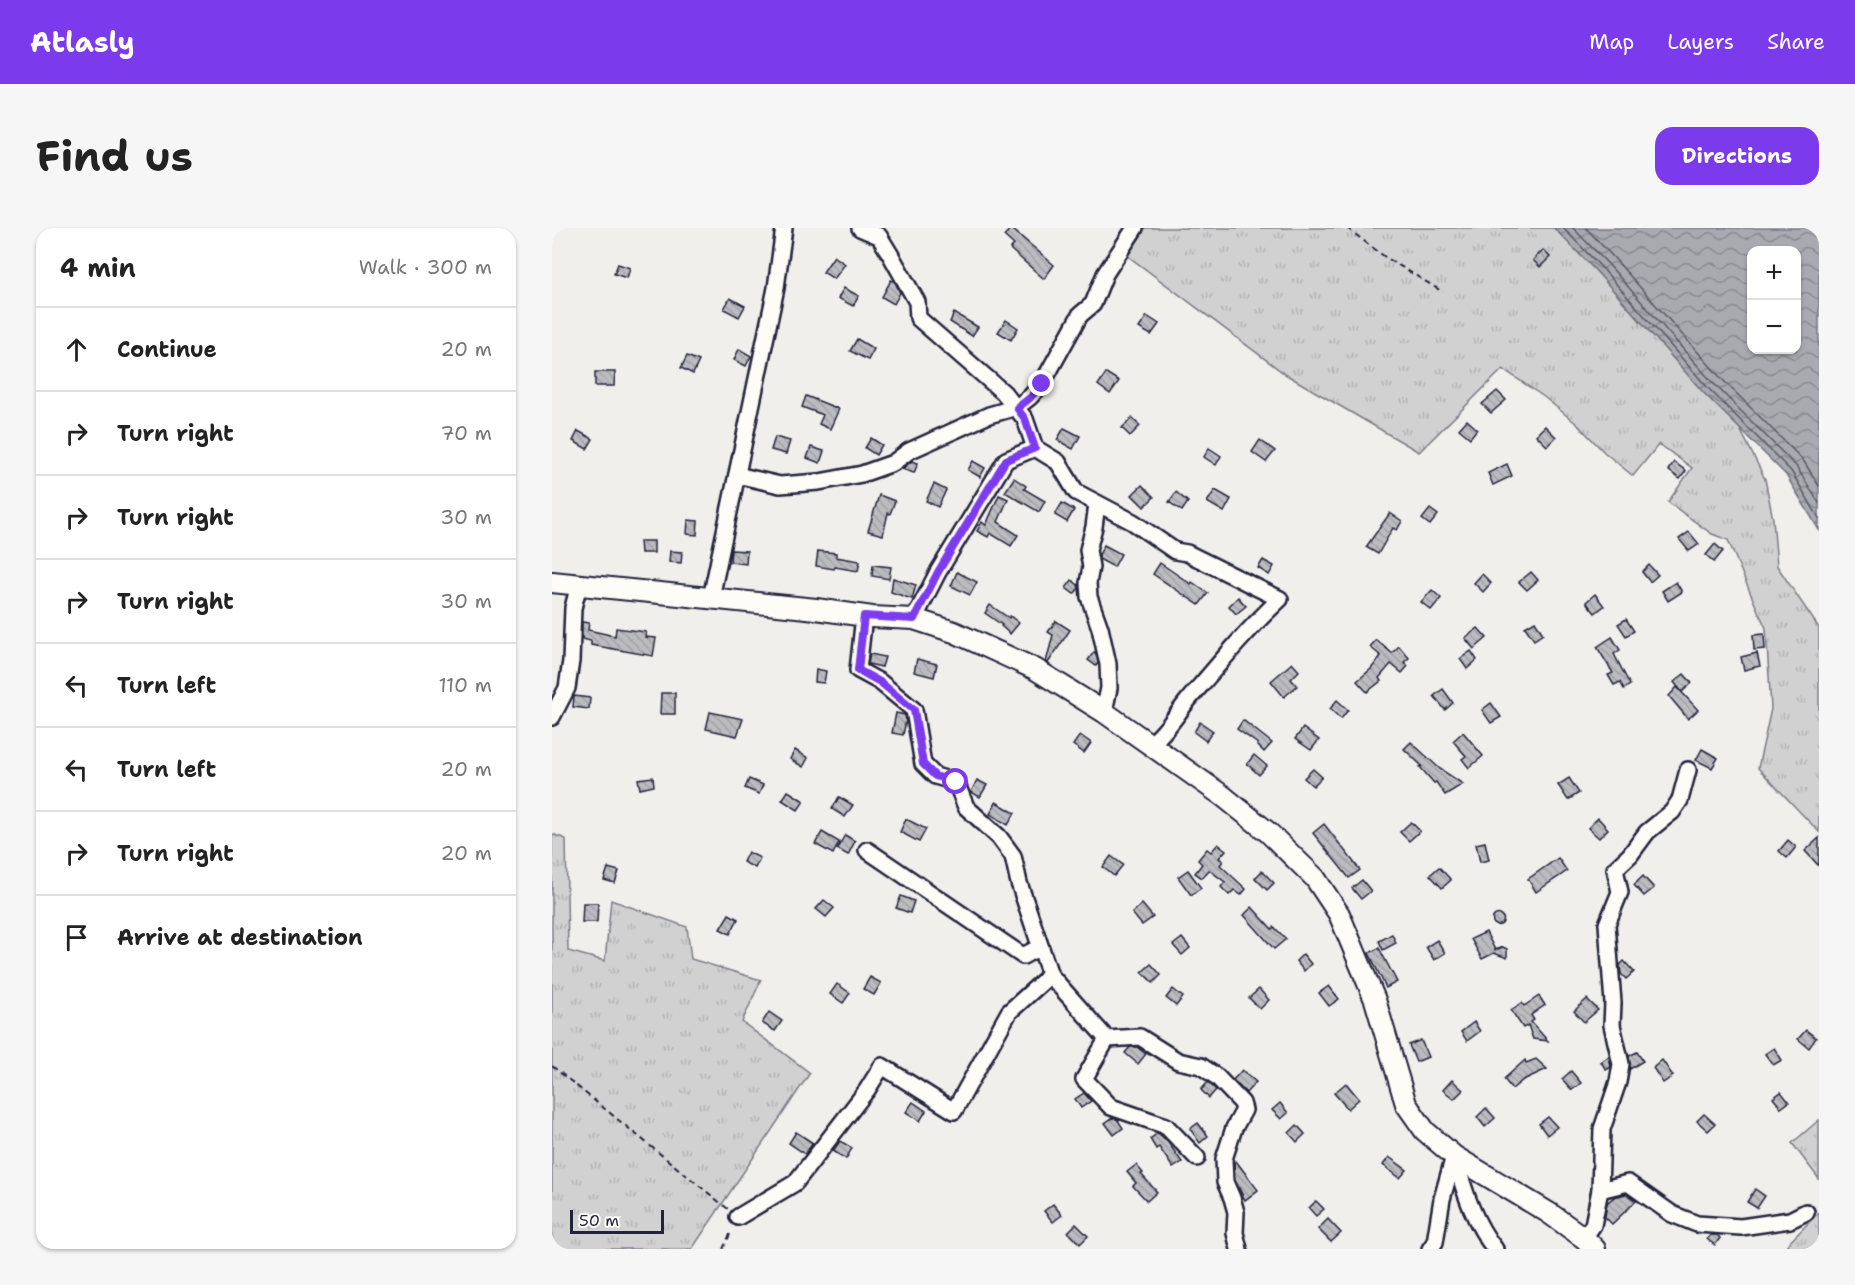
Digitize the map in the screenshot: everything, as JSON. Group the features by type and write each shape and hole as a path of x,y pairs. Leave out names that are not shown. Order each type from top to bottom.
{"main road":[{"path":"552,582 864,616 914,619 954,632 1035,669 1104,712 1223,796 1269,833 1315,878 1339,914 1370,989 1406,1104 1425,1131 1454,1156 1549,1213 1589,1244"}],"street":[{"path":"711,598 776,288 784,228"},
{"path":"860,228 879,236 917,302 918,318 1004,393 1025,419 1035,448 1058,462 1076,492 1132,522 1175,550 1280,599 1262,616 1188,700 1165,732 1150,745"},
{"path":"737,475 780,485 819,482 862,474 893,463 909,451 989,415 1017,408 1042,384 1080,315 1094,303 1105,274 1135,228"},
{"path":"914,619 938,572 1006,460 1035,448"},
{"path":"1096,504 1094,527 1088,550 1091,567 1089,597 1100,627 1108,664 1109,688 1104,712"},
{"path":"552,717 567,688 571,661 573,608 579,584"},
{"path":"864,616 858,670 880,682 914,710 923,764 935,776 956,782 966,807 999,837 1013,856 1019,883 1050,975 1107,1040"},
{"path":"1589,1244 1600,1190 1602,1129 1618,1082 1621,1064 1612,1024 1613,1003 1607,924 1620,892 1615,869 1630,855 1647,832 1672,812 1680,800 1688,770"},
{"path":"867,850 1023,956 1040,947"},
{"path":"738,1217 795,1183 867,1090 882,1066 954,1111 1009,1012 1050,975"},
{"path":"1107,1040 1140,1037 1178,1060 1201,1066 1217,1077 1242,1103 1244,1110 1234,1128 1224,1159 1225,1182 1236,1212 1235,1233 1239,1249"},
{"path":"1107,1040 1083,1079 1112,1107 1166,1126 1197,1158"},
{"path":"1430,1249 1435,1242 1442,1199 1454,1156"},
{"path":"1454,1156 1477,1222 1495,1249"},
{"path":"1600,1190 1628,1183 1672,1214 1697,1224 1741,1227 1790,1220 1806,1212"}],"path":[{"path":"1347,228 1385,257 1443,292"},
{"path":"552,1066 738,1217 723,1249"}],"green space":[{"path":"1135,228 1554,228 1597,272 1703,392 1739,427 1765,479 1773,519 1777,566 1819,628 1819,832 1758,768 1771,709 1766,628 1728,540 1712,534 1668,502 1692,468 1659,444 1633,476 1604,452 1577,424 1544,397 1503,369 1419,452 1285,374 1120,250"},
{"path":"552,834 566,839 568,951 605,961 611,900 687,927 691,959 761,980 742,1022 810,1073 692,1249 552,1249"},
{"path":"1819,1120 1819,1179 1792,1143"},
{"path":"1819,1212 1819,1249 1783,1249"}],"water":[{"path":"1554,228 1819,228 1819,530 1786,475 1703,392 1597,272"}],"building":[{"path":"1011,228 1054,265 1044,279 1010,249 1014,245 1004,236"},
{"path":"1543,250 1550,257 1540,267 1533,260"},
{"path":"834,256 845,264 834,279 823,272"},
{"path":"618,264 630,268 627,278 614,274"},
{"path":"891,280 895,282 900,293 894,304 882,297"},
{"path":"844,288 859,296 853,306 838,298"},
{"path":"730,298 745,306 739,317 724,309"},
{"path":"954,313 978,327 972,336 950,322"},
{"path":"1147,316 1159,324 1151,335 1139,328"},
{"path":"1006,320 1018,328 1011,340 998,332"},
{"path":"857,339 874,349 868,360 850,351"},
{"path":"739,349 751,356 746,366 734,360"},
{"path":"687,356 699,361 693,374 681,368"},
{"path":"595,372 615,372 614,386 595,386"},
{"path":"1106,373 1119,381 1110,394 1098,385"},
{"path":"1497,391 1506,400 1491,413 1482,404"},
{"path":"806,396 839,409 830,429 819,424 823,415 802,407"},
{"path":"1132,418 1140,426 1130,436 1122,428"},
{"path":"1467,420 1477,429 1470,438 1459,429"},
{"path":"1545,426 1556,437 1547,446 1536,435"},
{"path":"1064,428 1080,436 1073,449 1057,440"},
{"path":"578,431 593,439 587,449 573,441"},
{"path":"775,437 790,441 786,454 771,450"},
{"path":"871,438 882,445 876,455 865,448"},
{"path":"1260,440 1275,451 1266,462 1252,452"},
{"path":"811,447 824,451 820,463 807,458"},
{"path":"1209,448 1221,456 1216,465 1204,457"},
{"path":"912,461 918,463 914,473 902,469"},
{"path":"973,461 985,468 980,477 968,470"},
{"path":"1674,462 1686,471 1680,479 1668,470"},
{"path":"1507,464 1512,476 1493,485 1488,473"},
{"path":"1014,478 1026,486 1024,489 1045,501 1039,512 1005,492"},
{"path":"934,484 946,490 938,507 926,501"},
{"path":"1142,485 1154,497 1144,507 1132,495"},
{"path":"1215,490 1231,499 1224,512 1207,502"},
{"path":"1176,492 1188,502 1182,511 1169,502"},
{"path":"879,495 895,501 890,514 888,513 883,535 868,531"},
{"path":"999,495 1008,499 998,522 1018,535 1011,546 990,533 988,537 977,531 982,522 986,525"},
{"path":"1062,503 1074,510 1067,522 1055,515"},
{"path":"1430,509 1438,515 1430,525 1422,519"},
{"path":"1390,513 1402,521 1397,530 1393,528 1378,554 1366,547"},
{"path":"688,520 698,521 697,535 687,534"},
{"path":"1689,532 1699,544 1689,551 1679,539"},
{"path":"640,541 654,541 654,553 641,553"},
{"path":"1715,544 1723,551 1714,562 1706,555"},
{"path":"1104,545 1121,554 1114,567 1099,559"},
{"path":"731,550 747,551 746,564 730,562"},
{"path":"670,551 682,552 681,563 669,562"},
{"path":"818,551 836,553 836,557 860,561 858,571 816,566"},
{"path":"1263,560 1274,566 1269,575 1258,568"},
{"path":"1160,563 1208,593 1199,605 1153,574"},
{"path":"873,565 891,567 889,579 872,576"},
{"path":"1649,565 1658,575 1650,582 1642,572"},
{"path":"957,572 977,582 970,595 951,586"},
{"path":"1531,572 1538,580 1527,590 1519,582"},
{"path":"1482,574 1491,583 1483,592 1474,583"},
{"path":"893,578 916,585 912,599 891,592"},
{"path":"1072,580 1079,588 1074,594 1066,588"},
{"path":"1676,582 1682,592 1668,601 1662,591"},
{"path":"1432,590 1441,598 1431,610 1421,602"},
{"path":"1595,594 1604,606 1595,613 1586,602"},
{"path":"1238,597 1246,606 1236,614 1229,606"},
{"path":"990,605 1019,623 1010,634 985,613"},
{"path":"1626,619 1634,631 1626,636 1618,624"},
{"path":"1056,621 1070,630 1048,663 1046,662 1053,635 1048,632"},
{"path":"1535,621 1543,634 1534,640 1525,627"},
{"path":"582,622 589,623 588,630 615,636 616,628 646,632 645,637 656,638 653,656 591,645 591,641 582,639"},
{"path":"1478,628 1487,638 1474,649 1465,638"},
{"path":"1764,634 1765,649 1754,650 1753,635"},
{"path":"1612,637 1620,650 1614,654 1630,685 1624,689 1620,682 1614,685 1608,675 1613,673 1597,647"},
{"path":"1376,640 1392,653 1399,646 1409,658 1404,662 1408,666 1402,673 1391,664 1379,678 1381,681 1367,692 1357,681 1381,656 1370,647"},
{"path":"1471,651 1477,660 1467,669 1460,659"},
{"path":"1094,652 1098,663 1096,666 1088,660"},
{"path":"1757,653 1760,666 1744,670 1741,657"},
{"path":"870,654 885,657 882,667 868,664"},
{"path":"917,659 937,664 934,677 914,672"},
{"path":"1292,663 1299,671 1291,679 1297,686 1284,697 1271,681"},
{"path":"816,669 826,671 824,683 815,682"},
{"path":"1684,674 1692,683 1682,692 1674,682"},
{"path":"1677,687 1698,710 1688,719 1669,696"},
{"path":"1443,689 1453,703 1445,710 1434,696"},
{"path":"661,693 675,693 675,714 660,714"},
{"path":"574,696 590,698 589,709 573,707"},
{"path":"1337,700 1348,710 1341,719 1330,709"},
{"path":"1491,703 1501,717 1491,723 1482,710"},
{"path":"710,712 743,719 737,736 706,729"},
{"path":"896,713 905,715 903,735 892,733"},
{"path":"1243,720 1272,743 1264,752 1258,744 1237,729"},
{"path":"1200,722 1213,731 1206,741 1194,732"},
{"path":"1303,728 1319,740 1311,750 1295,739"},
{"path":"1463,732 1483,756 1469,768 1462,759 1466,756 1453,741"},
{"path":"1080,735 1091,743 1084,753 1073,745"},
{"path":"1411,742 1440,769 1463,784 1445,795 1436,782 1434,783 1420,767 1422,766 1404,749"},
{"path":"1702,749 1718,758 1712,768 1696,760"},
{"path":"795,750 808,758 803,767 790,759"},
{"path":"1254,755 1267,766 1259,775 1247,764"},
{"path":"1313,769 1322,777 1313,786 1304,778"},
{"path":"653,777 654,786 640,789 638,779"},
{"path":"1569,778 1579,793 1568,800 1558,785"},
{"path":"749,779 763,785 759,794 745,788"},
{"path":"977,780 987,785 980,797 971,792"},
{"path":"788,791 804,801 798,810 782,800"},
{"path":"839,797 853,805 845,817 832,809"},
{"path":"996,802 1015,813 1008,825 990,814"},
{"path":"1598,818 1608,829 1599,838 1588,828"},
{"path":"906,819 926,829 919,842 900,832"},
{"path":"1411,822 1420,831 1409,841 1400,832"},
{"path":"1324,824 1360,870 1349,878 1313,833"},
{"path":"822,832 839,842 833,854 815,844"},
{"path":"845,835 855,841 848,855 837,849"},
{"path":"1819,838 1819,866 1805,851"},
{"path":"1788,840 1796,847 1787,858 1779,851"},
{"path":"1485,842 1489,860 1480,862 1476,844"},
{"path":"1218,844 1226,850 1219,858 1223,861 1220,865 1246,889 1241,895 1234,890 1229,895 1221,887 1225,882 1209,870 1202,878 1195,873 1202,864 1198,860 1207,849 1211,852"},
{"path":"748,852 760,858 755,868 743,862"},
{"path":"1111,856 1123,865 1114,876 1103,867"},
{"path":"1558,858 1567,871 1536,892 1528,879"},
{"path":"1439,867 1451,880 1442,888 1430,875"},
{"path":"608,868 619,871 615,883 604,880"},
{"path":"1188,870 1201,888 1191,895 1178,877"},
{"path":"1262,871 1274,883 1267,890 1255,878"},
{"path":"1643,876 1654,888 1644,896 1634,885"},
{"path":"1362,880 1371,891 1361,899 1352,888"},
{"path":"901,896 914,901 910,913 896,908"},
{"path":"824,900 834,908 826,917 816,909"},
{"path":"583,903 598,903 597,922 582,922"},
{"path":"1142,904 1153,917 1142,925 1132,913"},
{"path":"1252,907 1272,929 1274,927 1286,939 1274,949 1244,915"},
{"path":"729,914 738,919 730,934 720,929"},
{"path":"1498,915 1502,916 1502,924 1498,925 1494,924 1493,920 1494,916"},
{"path":"1486,932 1495,950 1503,947 1507,949 1507,958 1494,953 1482,959 1471,939"},
{"path":"1392,934 1396,943 1383,950 1379,941"},
{"path":"1182,938 1190,948 1182,955 1173,945"},
{"path":"1437,940 1445,953 1434,960 1426,947"},
{"path":"1379,948 1397,982 1386,988 1369,953"},
{"path":"1303,954 1311,964 1304,971 1296,961"},
{"path":"1624,961 1634,972 1626,979 1621,974 1620,965"},
{"path":"1151,964 1161,975 1153,983 1142,972"},
{"path":"870,977 881,983 874,995 863,989"},
{"path":"837,984 850,993 843,1003 830,994"},
{"path":"1329,986 1339,999 1329,1006 1319,993"},
{"path":"1173,989 1183,997 1176,1006 1166,998"},
{"path":"1259,989 1269,1000 1260,1009 1249,998"},
{"path":"1539,996 1545,1005 1531,1015 1534,1020 1531,1022 1548,1041 1533,1039 1528,1025 1523,1028 1511,1010 1522,1003 1524,1006"},
{"path":"1587,999 1598,1010 1584,1022 1574,1011"},
{"path":"769,1012 782,1021 775,1031 762,1023"},
{"path":"1474,1022 1480,1031 1467,1041 1461,1032"},
{"path":"1806,1030 1816,1038 1809,1048 1798,1039"},
{"path":"1421,1040 1428,1057 1416,1062 1409,1045"},
{"path":"1130,1047 1137,1047 1146,1054 1138,1064 1125,1053"},
{"path":"1774,1048 1782,1060 1773,1065 1765,1054"},
{"path":"1637,1052 1643,1061 1630,1069 1629,1056"},
{"path":"1609,1056 1611,1067 1606,1070 1601,1062"},
{"path":"1536,1059 1547,1069 1523,1080 1512,1089 1504,1079 1525,1060 1526,1063"},
{"path":"1662,1060 1673,1076 1663,1083 1653,1068"},
{"path":"1242,1070 1256,1082 1246,1093 1233,1080"},
{"path":"1571,1071 1581,1083 1572,1090 1562,1079"},
{"path":"1452,1080 1463,1090 1454,1099 1443,1090"},
{"path":"1208,1082 1216,1090 1209,1098 1201,1090"},
{"path":"1346,1083 1359,1099 1348,1109 1334,1093"},
{"path":"1781,1092 1789,1102 1781,1108 1773,1098"},
{"path":"1084,1093 1091,1101 1081,1108 1075,1099"},
{"path":"913,1102 926,1111 920,1121 906,1112"},
{"path":"1280,1103 1288,1113 1281,1119 1272,1110"},
{"path":"1486,1108 1495,1118 1485,1127 1477,1117"},
{"path":"1704,1114 1715,1124 1708,1131 1697,1121"},
{"path":"1548,1117 1557,1127 1547,1135 1539,1124"},
{"path":"1112,1118 1117,1119 1123,1128 1114,1135 1105,1123"},
{"path":"1198,1123 1208,1136 1200,1143 1190,1129"},
{"path":"1297,1125 1305,1134 1297,1142 1289,1133"},
{"path":"796,1132 813,1143 805,1154 789,1143"},
{"path":"1158,1133 1167,1141 1182,1162 1173,1168 1159,1147 1156,1149 1150,1139"},
{"path":"840,1141 852,1148 846,1159 833,1151"},
{"path":"1389,1157 1407,1170 1400,1178 1383,1165"},
{"path":"1236,1161 1258,1190 1245,1200 1235,1180 1234,1163"},
{"path":"1136,1165 1157,1192 1147,1201 1133,1186 1136,1183 1127,1172"},
{"path":"1755,1189 1765,1196 1757,1208 1747,1202"},
{"path":"1626,1194 1636,1201 1612,1224 1605,1217 1607,1203 1614,1197"},
{"path":"1316,1201 1324,1209 1316,1216 1309,1208"},
{"path":"1053,1204 1062,1215 1053,1222 1044,1211"},
{"path":"1328,1219 1341,1233 1331,1242 1318,1229"},
{"path":"1076,1224 1088,1236 1080,1244 1068,1232"},
{"path":"1711,1235 1717,1235 1720,1238 1715,1245 1707,1239"}],"route":[{"path":"956,782 935,776 923,764 914,710 880,682 858,670 864,616 914,619 938,572 1006,460 1035,448 1025,419 1017,408 1042,384"}]}
